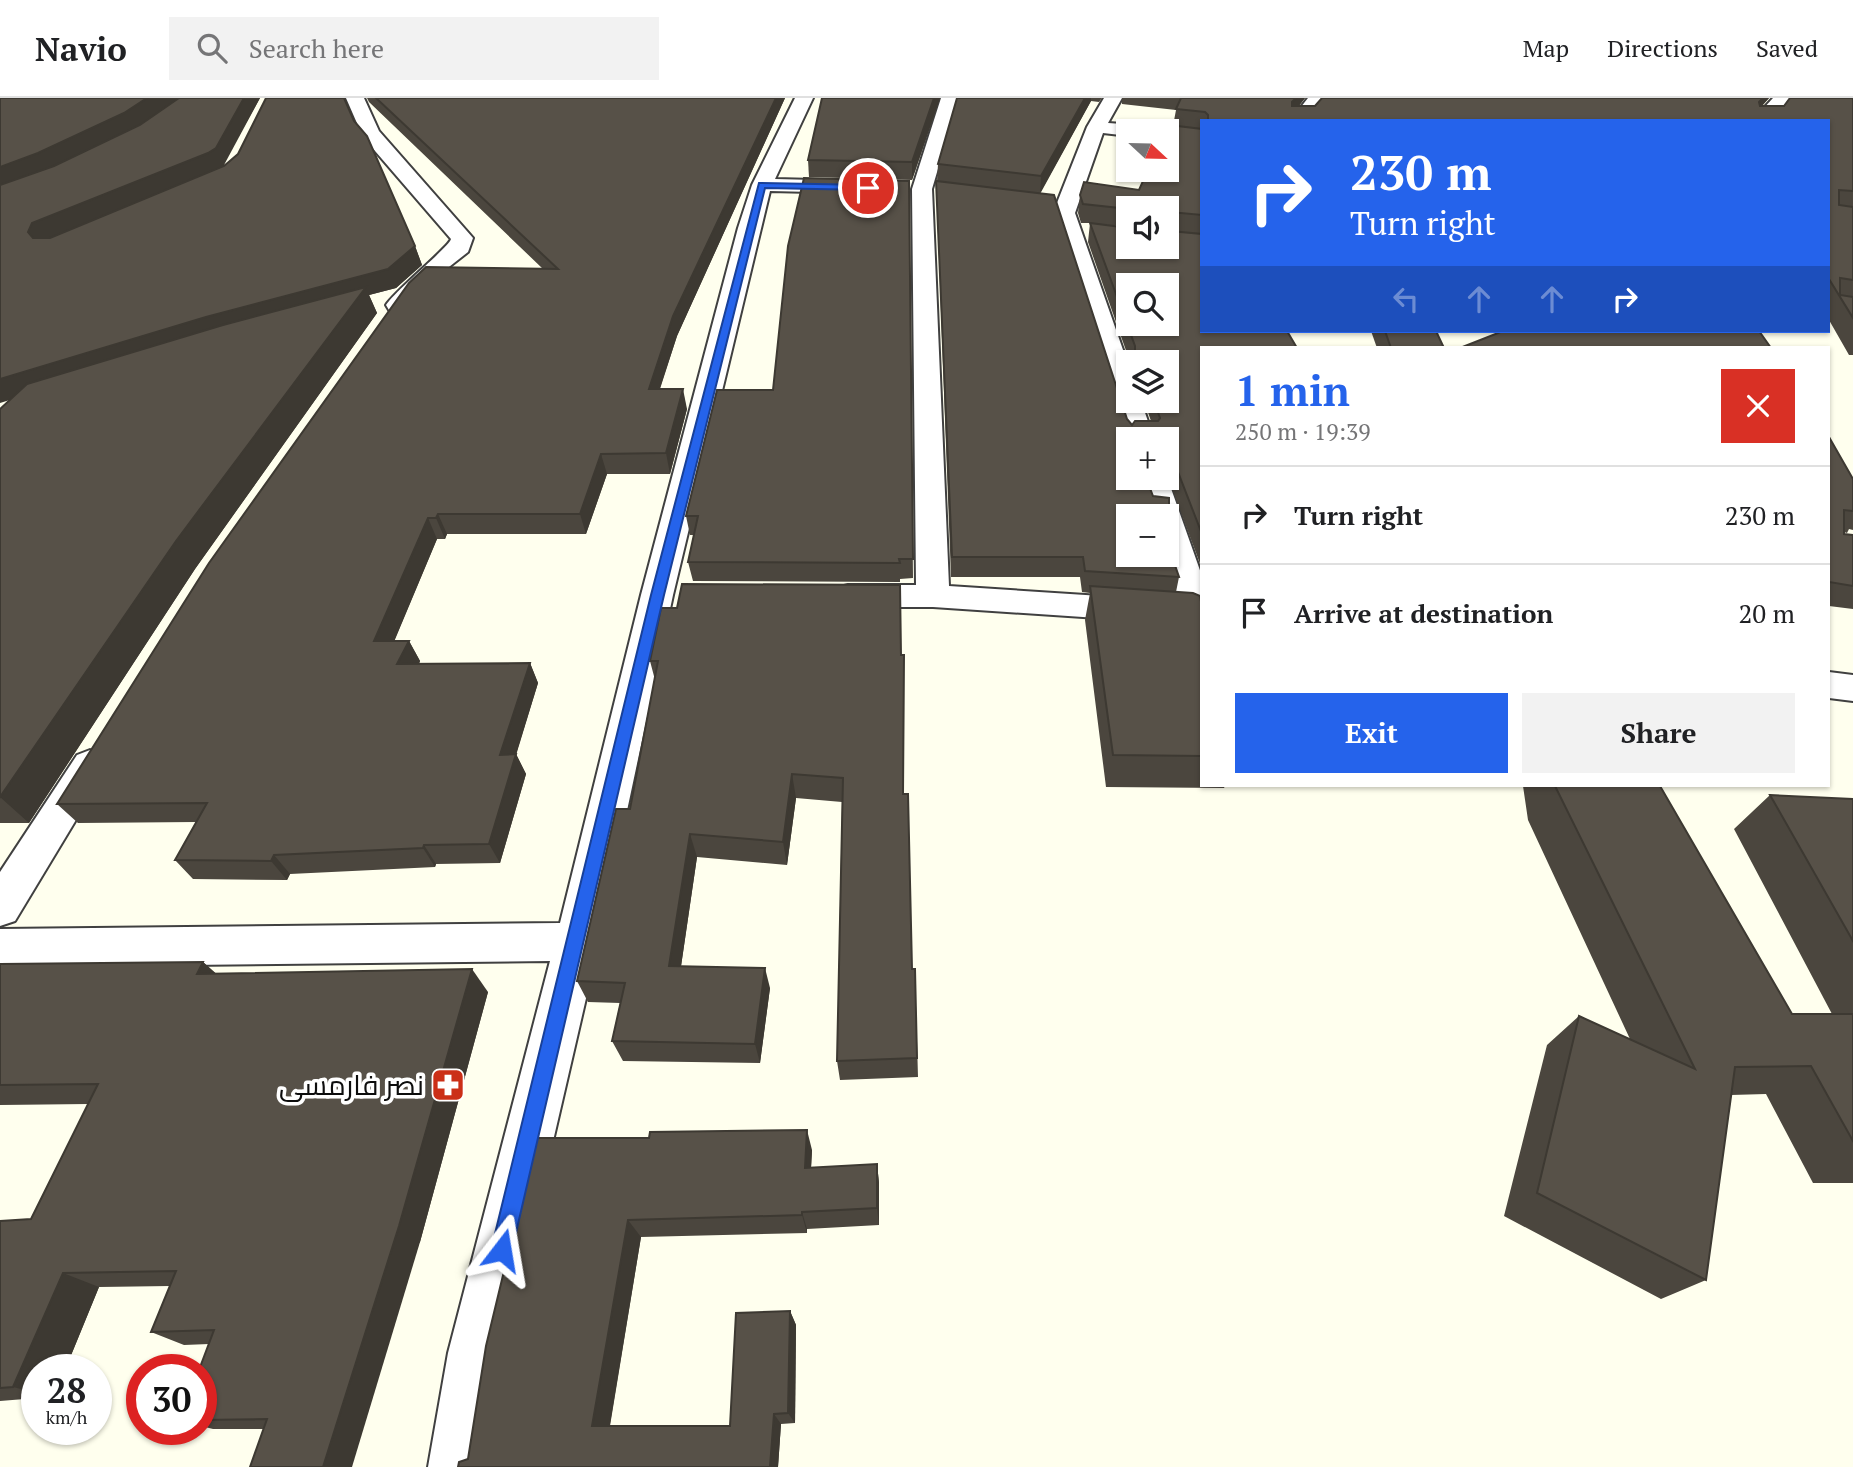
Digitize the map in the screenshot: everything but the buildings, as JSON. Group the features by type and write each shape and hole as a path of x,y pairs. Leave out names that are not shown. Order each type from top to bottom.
{"street":[{"path":"355,98 370,133 462,238 460,247 389,309"},
{"path":"458,1467 476,1353 577,942 671,595 762,185 804,98"},
{"path":"933,596 922,189 950,98"},
{"path":"1113,98 1096,127 1064,213 1136,427"},
{"path":"1301,119 1318,98"},
{"path":"1763,119 1783,98"},
{"path":"1096,127 1116,129"},
{"path":"762,185 948,192"},
{"path":"1040,203 1066,206"},
{"path":"1069,231 1093,233"},
{"path":"1179,552 1200,611"},
{"path":"822,596 933,596 1200,614"},
{"path":"1830,684 1853,688"},
{"path":"0,908 104,743"},
{"path":"0,948 577,942"}],"place":[{"name":"نصر فارمسی","path":"448,1085"}],"route":[{"path":"502,1250 657,595 762,185 868,188"}]}
